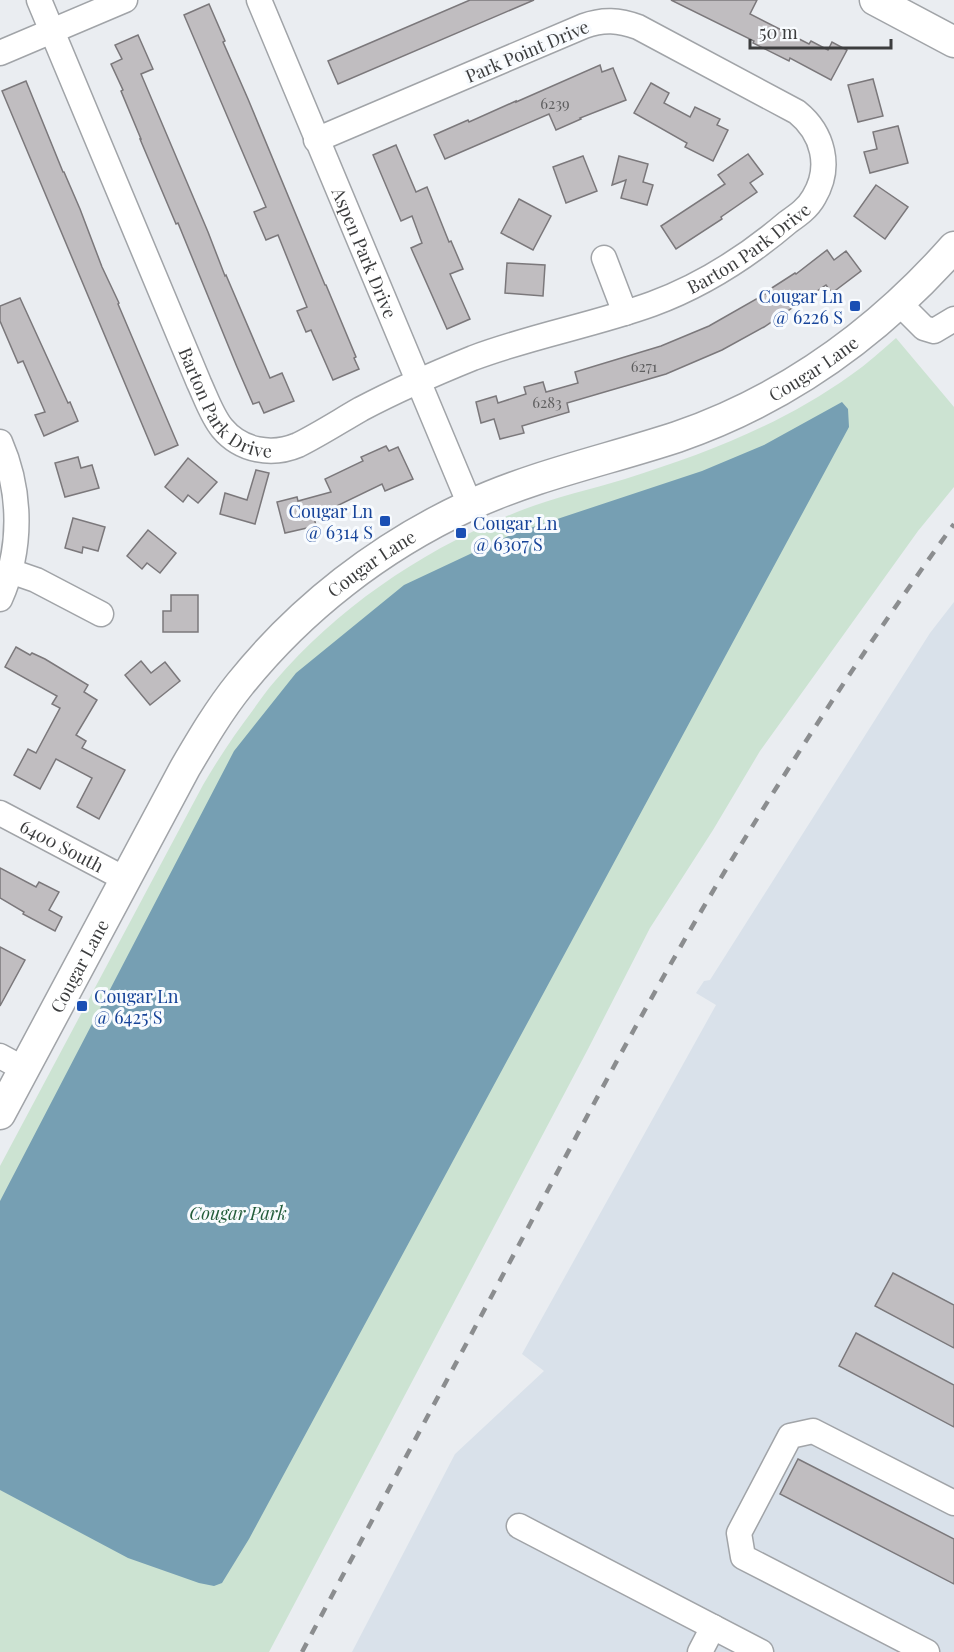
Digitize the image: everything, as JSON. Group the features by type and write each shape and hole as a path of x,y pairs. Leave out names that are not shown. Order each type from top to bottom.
{"main road":[{"path":"875,0 954,42"},
{"name":"Cougar Lane","path":"0,1113 12,1062 125,879 202,738 261,658 311,608 364,567 409,538 470,505 545,476 677,437 748,407 785,388 822,366 875,326 900,304 954,247"}],"street":[{"name":"Barton Park Drive","path":"39,0 199,383 221,428 233,439 261,450 275,452 287,450 386,396 482,355 625,313 678,293 727,266 773,235 807,207 819,188 822,176 820,143"},
{"path":"0,52 124,0"},
{"name":"Aspen Park Drive","path":"259,0 470,505"},
{"name":"Park Point Drive","path":"316,140 584,26 606,20 638,27 788,106 812,125 820,143"},
{"path":"604,258 625,313"},
{"path":"900,304 924,328 934,331 954,319"},
{"path":"0,442 11,473 16,532 10,571 0,599"},
{"path":"10,571 36,580 101,614"},
{"name":"6400 South","path":"0,813 125,879"},
{"path":"927,1652 743,1557 739,1533 790,1436 813,1431 954,1503"},
{"path":"519,1526 761,1652"},
{"path":"700,1652 713,1627"}],"shaded area":[{"path":"954,602 954,1652 352,1652 455,1454 544,1371 522,1354 716,1005 696,993 704,981 710,980 930,633"}],"green space":[{"name":"Cougar Park","path":"896,338 954,407 954,487 918,531 760,751 650,928 269,1652 0,1652 0,1166 203,785 233,737 269,688 299,655 352,607 410,566 472,532 519,511 684,459 771,423 825,393 868,362"}],"water":[{"name":"Cougar Park","path":"842,402 848,409 849,427 249,1539 222,1583 214,1586 199,1583 128,1558 0,1490 0,1201 234,751 296,673 404,585 515,533 702,471 764,445"}],"building":[{"path":"470,0 534,0 338,84 328,61"},
{"path":"671,0 757,0 750,14 809,44 811,41 828,50 832,42 847,50 831,80"},
{"path":"209,4 356,357 354,358 359,369 333,380 311,330 306,332 297,311 307,307 278,235 266,240 254,212 266,207 184,15"},
{"path":"138,35 153,69 141,74 225,276 270,378 282,373 294,401 264,413 259,402 253,404 178,223 176,224 140,139 121,91 123,90 111,64 122,59 115,45"},
{"path":"600,65 602,72 613,68 626,100 556,130 549,114 445,159 434,135"},
{"path":"873,79 883,116 858,122 848,85"},
{"path":"26,81 178,445 155,455 2,91"},
{"path":"651,83 669,93 664,103 690,117 695,107 720,119 717,125 728,130 713,161 685,147 687,143 634,113"},
{"path":"898,126 908,163 870,173 864,152 877,149 873,132"},
{"path":"396,145 416,192 427,187 449,242 451,241 463,269 450,274 470,319 447,329 411,248 422,243 412,216 401,221 373,155"},
{"path":"748,154 763,174 750,183 757,192 721,217 722,219 676,249 661,226 725,184 718,175"},
{"path":"583,156 597,191 566,203 553,167"},
{"path":"619,156 648,164 643,182 653,185 647,205 621,198 626,180 612,185"},
{"path":"876,185 908,207 885,239 854,216"},
{"path":"519,199 551,216 533,250 501,233"},
{"path":"827,250 834,260 846,251 861,271 832,293 826,285 764,327 722,350 666,374 567,403 569,412 522,426 524,433 500,439 494,419 481,423 476,402 496,396 498,403 526,394 524,387 543,382 546,392 578,383 575,372 661,346 709,326 765,294"},
{"path":"507,263 545,265 543,296 505,293"},
{"path":"20,298 78,421 44,436 35,415 45,412 23,361 18,363 0,321 0,306"},
{"path":"386,446 389,451 398,447 413,479 385,491 382,484 314,517 316,526 285,533 277,502 297,497 298,501 331,492 325,479 363,461 361,457"},
{"path":"78,457 81,468 92,465 99,488 65,497 55,463"},
{"path":"188,458 217,482 198,503 188,495 183,502 165,487"},
{"path":"256,470 269,473 255,524 220,514 225,493 247,500"},
{"path":"73,518 105,527 98,551 83,547 82,553 65,548"},
{"path":"148,530 176,553 160,573 147,563 142,569 127,556"},
{"path":"171,595 198,595 198,632 163,632 163,611 171,611"},
{"path":"16,647 30,655 32,653 45,659 88,685 84,692 97,700 76,735 86,741 82,748 125,770 99,819 77,807 92,778 56,759 40,789 14,775 28,749 36,753 60,708 52,704 57,696 5,667"},
{"path":"141,661 151,673 165,662 180,681 150,705 125,675"},
{"path":"0,868 36,887 39,882 59,892 49,910 62,917 55,931 23,914 24,912 0,898"},
{"path":"0,947 25,960 0,1006"},
{"path":"893,1273 954,1305 954,1348 875,1306"},
{"path":"856,1333 954,1385 954,1427 839,1366"},
{"path":"798,1459 954,1539 954,1584 780,1494"}],"railway":[{"path":"302,1652 662,979 747,835 822,717 954,524"}],"place":[{"name":"Cougar Ln @ 6226 S","path":"855,306"},
{"name":"Cougar Ln @ 6314 S","path":"385,521"},
{"name":"Cougar Ln @ 6307 S","path":"461,533"},
{"name":"Cougar Ln @ 6425 S","path":"82,1006"}]}
